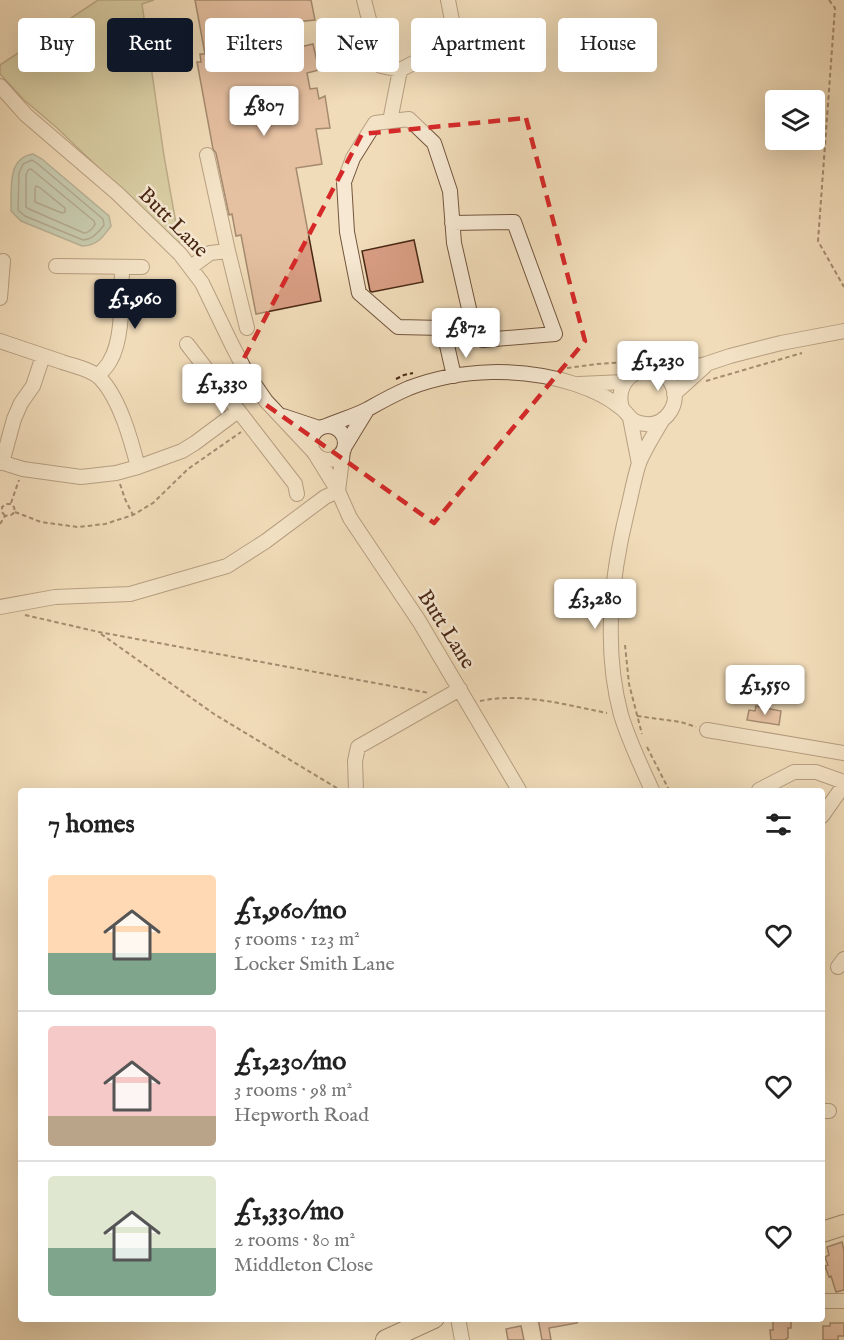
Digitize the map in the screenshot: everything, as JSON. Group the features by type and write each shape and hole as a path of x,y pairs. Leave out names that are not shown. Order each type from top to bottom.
{"highway":[{"path":"825,1231 844,1225"},
{"path":"386,1340 425,1322"}],"street":[{"path":"364,0 381,66 400,70 456,41 448,0"},
{"path":"390,121 400,70"},
{"name":"Butt Lane","path":"0,86 26,114 117,193 191,267 202,283 246,372 266,401 314,453 338,491 350,518 419,621 518,788"},
{"path":"452,223 514,222 555,334 483,340 470,313 454,243 452,223 450,191 434,143 409,119 375,123 353,159 344,182 346,232 359,293 398,327 443,328 470,313"},
{"path":"207,155 247,328"},
{"path":"191,267 210,254 228,251"},
{"path":"0,298 3,261"},
{"path":"56,266 142,267"},
{"path":"98,376 111,360 118,337 122,267"},
{"path":"443,328 454,376"},
{"path":"662,374 762,348 844,331"},
{"path":"0,341 98,376 108,388 120,413 129,434 138,467"},
{"path":"187,344 295,484 297,494"},
{"path":"43,356 33,386 21,403 14,419 1,462 22,469 81,477 116,473 182,451 238,411"},
{"path":"651,788 621,715 614,668 611,645 611,603 617,550 639,464 663,419 672,408 675,394 706,364"},
{"path":"639,464 620,395 624,382 637,371 654,370 670,382 675,394"},
{"path":"367,410 338,457 324,460 314,453 310,443 311,437 322,427 367,410 412,387 454,376 513,372 552,378 577,384 597,393 643,424 663,419"},
{"path":"577,384 624,382"},
{"path":"0,607 55,597 130,594 226,566 266,541 325,497 338,491 344,448 345,439 342,433 332,426 322,427 281,416"},
{"path":"356,788 355,761 358,747 460,689"},
{"path":"707,730 844,753"},
{"path":"763,788 794,772 816,772 844,784 825,812"},
{"path":"825,1301 844,1301"},
{"path":"459,1322 462,1340"}],"path":[{"path":"829,0 835,8 818,241 844,286"},
{"path":"707,381 806,351"},
{"path":"567,368 629,362"},
{"path":"396,380 404,375 420,371"},
{"path":"15,512 41,522 78,527 105,524 133,515 153,503 188,469 249,426"},
{"path":"11,504 22,469"},
{"path":"116,473 133,515"},
{"path":"11,504 15,512"},
{"path":"5,516 1,506 11,504"},
{"path":"0,524 5,516 15,512"},
{"path":"23,615 99,632 446,696"},
{"path":"99,632 214,714 337,788"},
{"path":"624,644 629,684 643,737"},
{"path":"460,689 475,702 496,697 527,698 621,715 681,722 707,730"},
{"path":"647,747 668,788"}],"highlighted area":[{"path":"526,118 585,341 434,523 232,381 362,134"}],"green space":[{"path":"98,0 154,0 142,4 144,18 107,18 107,72 152,72 180,246 56,127 23,99 0,74 0,65 18,53 18,72 95,72 95,18 71,18"}],"water":[{"path":"33,154 42,159 109,216 111,226 99,240 82,246 21,221 11,211 11,185 14,169 24,157"}],"building":[{"path":"195,0 311,0 315,20 205,18 205,54"},
{"path":"313,44 316,71 307,73 310,89 317,88 319,99 325,96 330,128 316,129 322,164 296,168 321,301 256,314 241,235 236,236 232,214 229,215 216,153 213,149 197,62 201,62 200,54 205,54 205,72 304,72 304,46"},
{"path":"414,240 423,282 370,291 362,251"},
{"path":"756,706 781,711 779,725 747,720 749,710 755,711"},
{"path":"842,1242 844,1290 836,1292 825,1266 828,1265 825,1257 829,1255 827,1247"},
{"path":"539,1322 577,1322 549,1328 551,1340 542,1340"},
{"path":"773,1322 791,1322 786,1340 771,1340 770,1330 773,1330"},
{"path":"830,1323 844,1323 844,1336 838,1336 838,1340 823,1340 823,1326 830,1326"},
{"path":"521,1326 524,1340 508,1340 506,1329"}]}
